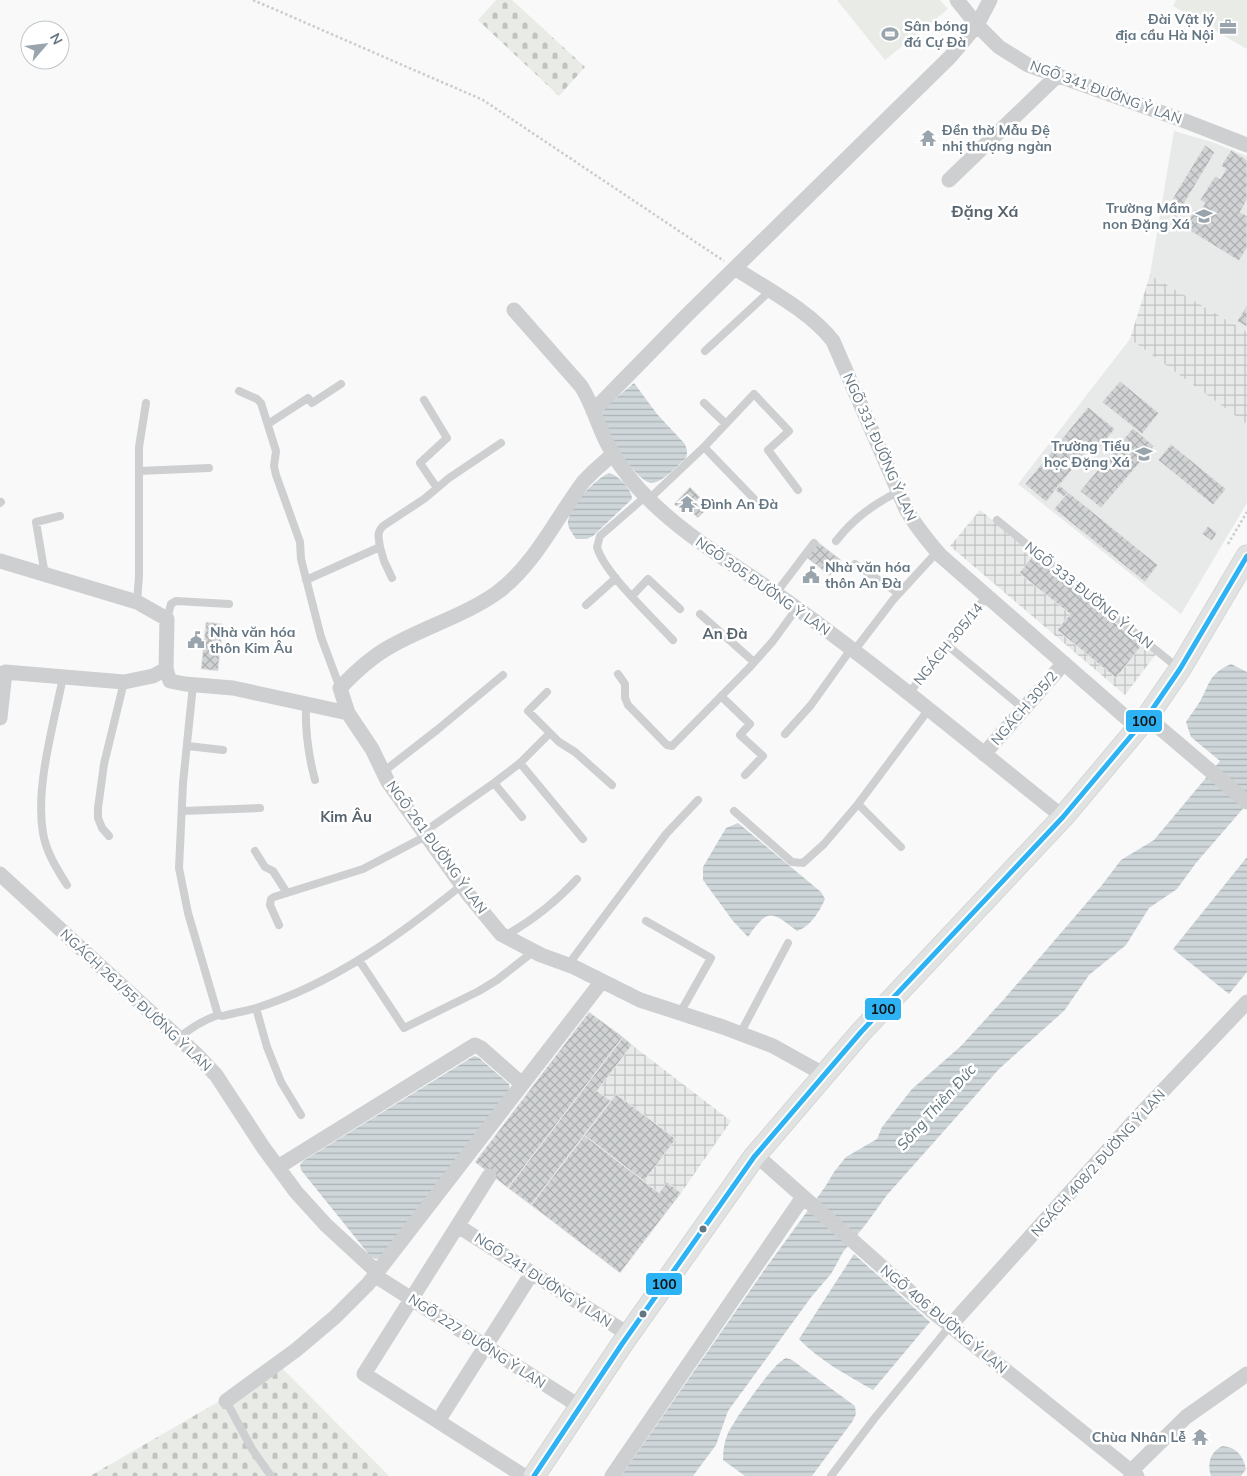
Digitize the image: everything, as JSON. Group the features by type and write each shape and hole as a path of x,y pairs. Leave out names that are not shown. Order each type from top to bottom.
{"main road":[{"path":"534,1476 628,1334 756,1156 861,1032 1063,817 1143,722 1180,670 1247,556"}],"street":[{"name":"NGÕ 341 ĐƯỜNG Ỷ LAN","path":"956,0 977,26 999,47 1028,64 1247,145"},
{"path":"593,411 686,316 950,57 977,26 990,0"},
{"path":"949,180 1058,75"},
{"name":"NGÕ 331 ĐƯỜNG Ỷ LAN","path":"736,268 824,328 833,341 898,492 917,527 937,552 1064,663 1143,722 1188,752 1247,802"},
{"name":"NGÕ 305 ĐƯỜNG Ỷ LAN","path":"514,310 581,386 606,443 627,475 647,498 699,541 776,593 852,650 1063,817"},
{"path":"340,688 364,664 384,650 475,606 509,583 527,564 584,481 614,454"},
{"path":"0,562 137,602 166,619 166,669 170,681 233,688 348,713"},
{"name":"NGÁCH 305/2","path":"984,754 1064,663"},
{"path":"0,718 3,671 124,682 153,676 166,669"},
{"name":"NGÕ 261 ĐƯỜNG Ỷ LAN","path":"340,688 348,713 372,749 388,782 462,885 501,934 640,1000 773,1046 825,1075"},
{"name":"NGÁCH 261/55 ĐƯỜNG Ỷ LAN","path":"0,874 180,1038 216,1075 296,1192 326,1225 376,1274"},
{"path":"226,1401 289,1355 336,1317 376,1274 602,981"},
{"name":"NGÁCH 408/2 ĐƯỜNG Ỷ LAN","path":"950,1326 1135,1120 1247,1002"},
{"path":"278,1167 475,1045 481,1048 522,1084"},
{"name":"NGÕ 406 ĐƯỜNG Ỷ LAN","path":"756,1156 950,1326 1129,1473"},
{"path":"489,1176 364,1374 524,1476"},
{"path":"612,1476 803,1197"},
{"name":"NGÕ 241 ĐƯỜNG Ỷ LAN","path":"458,1226 628,1334"},
{"path":"438,1421 532,1273"},
{"name":"NGÕ 227 ĐƯỜNG Ỷ LAN","path":"376,1274 411,1299 579,1406"},
{"path":"1129,1473 1186,1417 1247,1374"}],"lane":[{"path":"705,351 770,291"},
{"path":"268,424 308,398 312,403 342,384"},
{"path":"239,391 257,399 261,403 276,451 274,466 276,474 300,542 301,559 321,637 340,688"},
{"path":"672,640 616,578 598,554 597,541 600,536 647,498 704,447 754,394 788,431 768,450 798,490"},
{"path":"424,400 447,438 420,463 437,488"},
{"path":"137,602 139,576 139,447 146,403"},
{"path":"704,403 726,424"},
{"path":"392,578 380,547 378,536 382,526 424,499 501,443"},
{"path":"704,447 759,504"},
{"path":"139,471 209,468"},
{"path":"836,541 844,530 866,511 898,492"},
{"path":"45,575 36,522 60,516"},
{"name":"NGÕ 333 ĐƯỜNG Ỷ LAN","path":"997,520 1180,670"},
{"path":"776,593 814,543"},
{"path":"306,580 380,547"},
{"path":"785,734 811,705 898,593 937,552"},
{"path":"855,564 898,593"},
{"path":"586,605 616,578"},
{"path":"632,596 648,579 680,609"},
{"name":"NGÁCH 305/14","path":"908,693 987,596"},
{"path":"166,619 171,604 176,601 229,604"},
{"path":"618,674 626,684 625,698 628,705 667,745 672,746 754,662 797,608"},
{"path":"700,614 754,662"},
{"path":"947,645 1024,709"},
{"path":"384,772 503,675"},
{"path":"62,677 43,778 42,813 43,833 49,854 67,885"},
{"path":"109,836 102,828 98,818 98,808 104,764 124,682"},
{"path":"193,684 183,783 179,868 183,891 218,1015"},
{"path":"547,692 528,712 559,742 575,752 612,785"},
{"path":"721,696 750,724 740,735 763,756 745,775"},
{"path":"306,704 305,727 308,754 315,780"},
{"path":"734,811 792,862 797,864 803,863 858,804 928,709"},
{"path":"278,925 270,905 274,897 363,869 425,834 520,763 550,733"},
{"path":"188,746 224,750"},
{"path":"520,763 583,839"},
{"path":"494,783 522,817"},
{"path":"568,965 666,834 698,800"},
{"path":"858,804 901,847"},
{"path":"182,811 260,808"},
{"path":"255,851 265,867 273,871 287,893"},
{"path":"506,936 545,911 577,878"},
{"path":"180,1038 191,1028 218,1015 223,1016 256,1008 341,971 414,924 462,885"},
{"path":"646,921 711,958 680,1013"},
{"path":"740,1034 788,943"},
{"path":"359,960 404,1028 479,991 497,980 534,951"},
{"path":"256,1008 267,1047 281,1082 301,1115"},
{"path":"831,1476 950,1326"},
{"path":"226,1401 252,1449 271,1476"}],"path":[{"path":"253,0 483,100 736,268"},
{"path":"1228,544 1247,512"}],"shaded area":[{"name":"Trường Mầm non Đặng Xá","path":"1174,131 1212,142 1247,156 1247,332 1150,275"},
{"path":"1150,275 1247,332 1247,424 1130,339"},
{"name":"Trường Tiểu học Đặng Xá","path":"1130,339 1247,424 1247,503 1181,614 1018,484"},
{"path":"980,510 1156,654 1125,695 950,546"},
{"path":"589,1012 731,1121 681,1193 620,1273 475,1162"}],"green space":[{"path":"496,0 512,0 585,67 559,96 478,20"},
{"name":"Sân bóng đá Cự Đà","path":"837,0 940,0 948,9 885,60"},
{"name":"Đài Vật lý địa cầu Hà Nội","path":"1176,0 1247,0 1247,49 1173,6"},
{"path":"280,1366 389,1476 90,1476"}],"water":[{"path":"634,383 657,414 684,443 687,450 686,458 665,477 652,483 637,474 629,464 612,440 602,417 602,410"},
{"path":"609,473 624,483 630,491 632,499 593,536 587,539 576,539 568,526 573,508 597,481"},
{"name":"Sông Thiên Đức","path":"1231,664 1247,672 1247,804 1196,863 1177,889 1149,908 1126,945 1089,975 1064,1011 999,1069 887,1195 843,1252 831,1274 812,1296 728,1411 716,1445 693,1476 621,1476 765,1269 846,1157 877,1139 882,1127 912,1089 961,1046 1005,998 1102,885 1121,860 1154,840 1220,761 1191,737 1186,722 1199,703 1213,676"},
{"path":"738,823 821,892 825,899 823,904 814,918 802,929 797,931 781,919 770,916 760,921 748,937 733,921 703,880 703,867 726,828"},
{"path":"1247,857 1247,972 1229,994 1173,949"},
{"path":"474,1056 478,1057 509,1084 510,1089 381,1257 376,1259 371,1257 301,1170 300,1165 303,1161"},
{"path":"854,1254 930,1322 873,1390 825,1361 799,1339"},
{"path":"786,1358 792,1360 855,1406 856,1414 812,1476 745,1476 723,1460 724,1446 728,1433 764,1380"},
{"path":"1222,1446 1235,1450 1241,1456 1246,1469 1241,1476 1211,1476 1210,1459"}],"building":[{"path":"1205,145 1215,152 1176,217 1165,211"},
{"path":"1231,150 1247,160 1247,200 1240,212 1247,216 1247,248 1239,261 1184,227 1195,209 1200,212 1205,203 1200,200 1215,176 1220,179 1226,169 1221,166"},
{"path":"1247,305 1247,327 1237,321"},
{"path":"1120,381 1159,413 1142,434 1102,402"},
{"path":"1088,407 1115,429 1100,447 1094,442 1046,502 1025,484"},
{"path":"1133,428 1154,446 1101,508 1080,491"},
{"path":"1171,444 1226,489 1213,505 1158,460"},
{"path":"1059,485 1068,492 1064,497 1055,490"},
{"path":"690,487 700,497 695,502 705,511 698,518 688,509 684,514 674,504"},
{"path":"1068,492 1158,565 1145,582 1054,509"},
{"path":"1208,526 1217,533 1212,541 1202,534"},
{"path":"818,542 841,560 830,576 806,557"},
{"path":"1033,556 1142,645 1116,678 1057,630 1070,614 1019,573"},
{"path":"206,622 223,624 218,671 201,669"},
{"path":"589,1012 623,1037 508,1188 475,1162"},
{"path":"623,1037 632,1045 597,1091 611,1101 531,1205 508,1188"},
{"path":"616,1094 676,1139 644,1181 584,1135"},
{"path":"584,1135 659,1193 667,1182 681,1193 620,1273 531,1205"}],"transit line":[{"name":"100","path":"534,1476 622,1344 754,1157 861,1032 1063,817 1147,717 1180,669 1247,556"}],"place":[{"name":"Đài Vật lý địa cầu Hà Nội","path":"1228,27"},
{"name":"Sân bóng đá Cự Đà","path":"890,34"},
{"name":"Đền thờ Mẫu Đệ nhị thượng ngàn","path":"928,138"},
{"name":"Trường Mầm non Đặng Xá","path":"1204,216"},
{"name":"Trường Tiểu học Đặng Xá","path":"1144,454"},
{"name":"Đình An Đà","path":"687,504"},
{"name":"Nhà văn hóa thôn An Đà","path":"811,575"},
{"name":"Nhà văn hóa thôn Kim Âu","path":"196,640"},
{"name":"Chùa Nhân Lễ","path":"1200,1437"}],"district":[{"name":"Đặng Xá","path":"985,211"},
{"name":"An Đà","path":"725,633"},
{"name":"Kim Âu","path":"346,816"}]}
